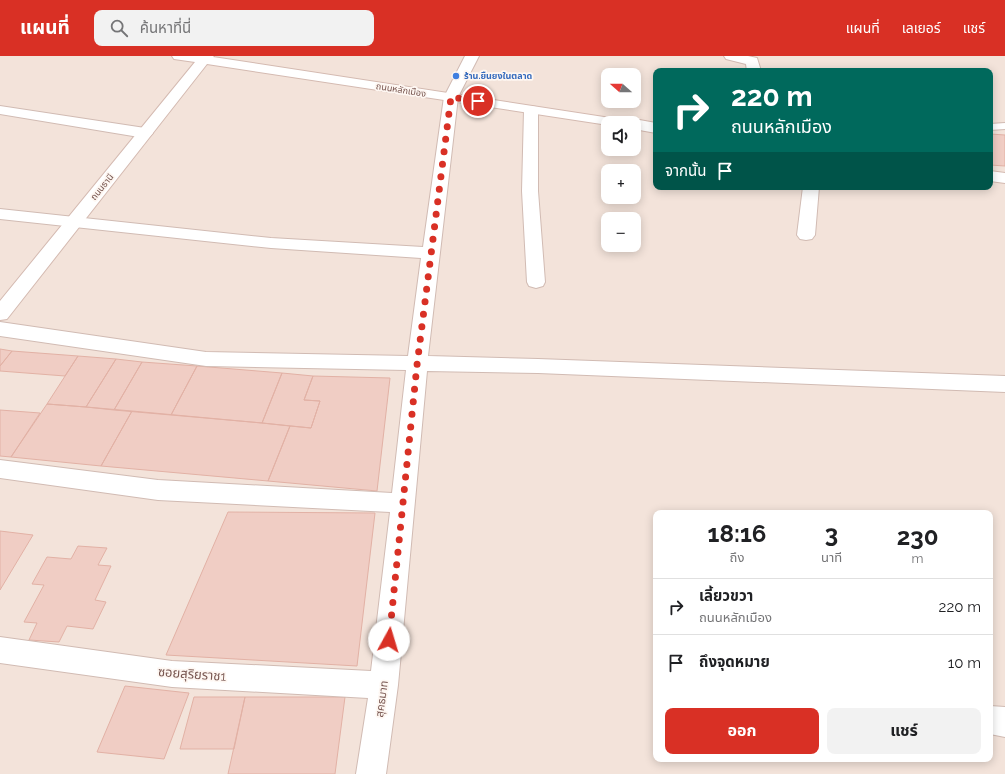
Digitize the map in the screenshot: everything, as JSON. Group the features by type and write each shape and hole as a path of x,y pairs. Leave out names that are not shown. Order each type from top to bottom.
{"street":[{"name":"ถนนหลักเมือง","path":"179,56 205,58 601,120"},
{"name":"สุคธมาท","path":"371,774 384,685 417,365 451,97 472,56"},
{"path":"731,56 752,61 753,68"},
{"name":"ถนนธานี","path":"0,314 205,58"},
{"path":"0,110 145,132"},
{"path":"531,110 530,191 536,282"},
{"path":"641,125 653,127"},
{"path":"993,176 1005,178"},
{"path":"806,235 811,190"},
{"path":"0,214 271,243 431,253"},
{"path":"0,330 206,359 417,365 538,366 1005,384"},
{"path":"0,470 158,490 403,503"},
{"name":"ซอยสุริยราช1","path":"0,650 172,674 384,685"},
{"path":"993,720 1005,722"}],"lane":[{"path":"993,127 1005,126"}],"shaded area":[{"path":"0,56 1005,56 1005,774 0,774"}],"building":[{"path":"993,134 1005,135 1005,166 993,165"},
{"path":"0,349 12,351 0,366"},
{"path":"12,351 78,356 65,376 0,371 0,366"},
{"path":"78,356 116,359 86,407 47,404"},
{"path":"116,359 142,362 114,410 86,407"},
{"path":"142,362 197,366 171,415 114,410"},
{"path":"197,366 282,373 262,423 171,415"},
{"path":"282,373 313,376 304,400 320,401 311,428 262,423"},
{"path":"313,376 390,378 377,491 268,481 290,426 311,428 320,401 304,400"},
{"path":"47,404 132,411 101,466 11,457"},
{"path":"0,410 40,413 11,457 0,456"},
{"path":"132,411 290,426 268,481 101,466"},
{"path":"228,512 375,513 357,666 166,655"},
{"path":"0,531 33,535 0,590"},
{"path":"78,546 107,548 98,565 111,566 95,600 106,602 93,629 67,626 59,642 29,640 37,623 24,622 44,585 32,584 47,557 71,559"},
{"path":"125,686 189,693 164,759 97,752"},
{"path":"194,697 245,697 234,749 180,749"},
{"path":"245,697 345,697 335,774 228,774"}],"place":[{"name":"ร้าน.ยืนยงในตลาด","path":"456,76"}],"route":[{"path":"389,640 417,365 451,97 478,101"}]}
